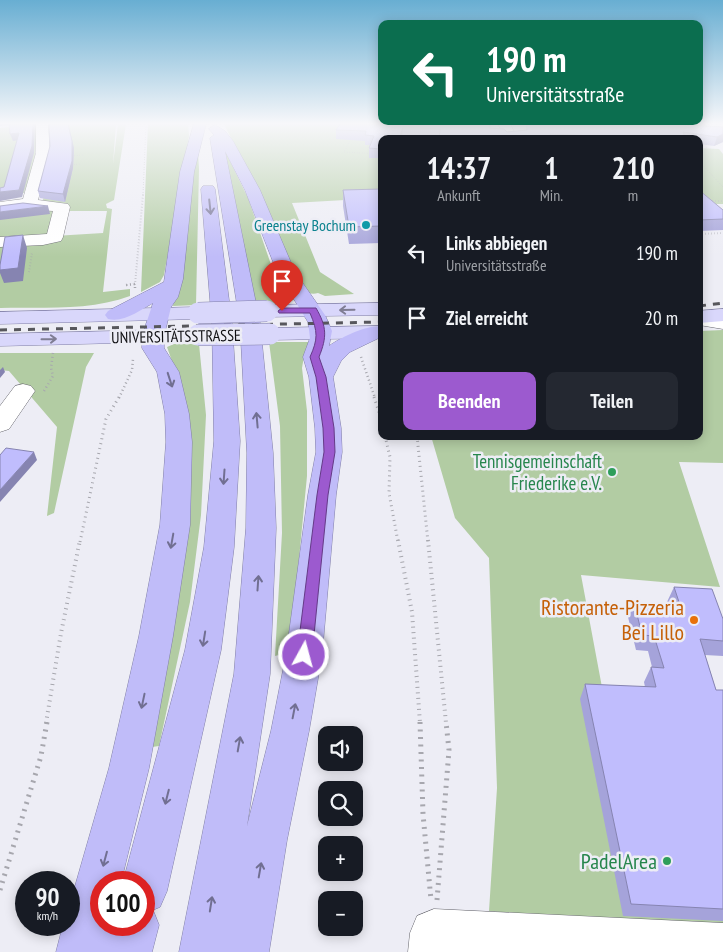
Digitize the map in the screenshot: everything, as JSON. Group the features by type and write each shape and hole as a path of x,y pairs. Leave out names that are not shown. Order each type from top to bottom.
{"highway":[{"path":"80,952 129,768 156,636 175,525 179,442 177,414 168,372 148,336 174,279 188,168"},
{"path":"149,871 203,650 219,547 227,440 222,324 206,168"},
{"path":"203,952 252,674 261,528 260,453 250,323 216,168"},
{"path":"241,168 251,184 287,275 313,310 321,333 321,342 314,357 321,377 328,428 329,452 322,495 306,646 290,731 265,840 245,952"},
{"path":"115,315 172,285"},
{"path":"321,377 329,359 334,353 347,344 378,332"},
{"path":"128,952 132,936"}],"main road":[{"path":"703,299 723,297"},
{"name":"UNIVERSITÄTSSTRASSE","path":"148,336 198,313 378,309"},
{"name":"UNIVERSITÄTSSTRASSE","path":"0,318 115,315 148,336"},
{"path":"703,318 723,315"},
{"name":"UNIVERSITÄTSSTRASSE","path":"0,340 378,332"}],"street":[{"path":"25,204 30,201 39,168"},
{"path":"0,206 25,204 62,207 57,235 48,239 0,242"},
{"path":"703,319 723,323"},
{"path":"0,424 23,391"},
{"path":"433,943 723,947"}],"path":[{"path":"136,294 135,284 141,226 144,168"},
{"path":"706,168 723,187"},
{"path":"708,201 723,201"},
{"path":"703,234 723,233"},
{"path":"126,286 135,284"},
{"path":"0,890 41,756 61,633 106,419 126,386 148,336"},
{"path":"360,354 378,408"},
{"path":"386,440 390,457 389,493 412,612 420,710 423,814 433,943"},
{"path":"417,440 449,750 433,943"}],"green space":[{"path":"0,168 32,168 24,193 0,196"},
{"path":"44,168 119,168 114,200 106,204 107,208 112,209 103,292 130,289 130,296 115,301 83,306 0,308 0,210 56,208 54,236 103,233 107,211 68,211 42,203 44,196 37,196"},
{"path":"146,168 183,168 164,275 160,282 141,292"},
{"path":"194,168 199,168 196,305 173,306 187,202"},
{"path":"227,168 234,168 248,198 275,276 296,299 288,304 251,304"},
{"path":"246,168 378,168 378,198 292,203 320,272 354,294 325,296 318,293 311,294 303,289 296,281"},
{"path":"703,168 723,168 723,204 710,204 703,198"},
{"path":"723,330 723,463 679,462 720,587 581,575 604,698 723,704 723,931 489,911 497,788 489,558 455,518 432,440 703,440 703,331"},
{"path":"269,342 312,342 304,356 302,368 307,411 307,476 290,652 275,656 282,533 280,426"},
{"path":"174,344 199,344 206,415 201,515 190,602 159,746 145,748 173,364 167,347"},
{"path":"0,353 94,353 86,367 54,513 47,516 57,427 9,371 0,370"}],"building":[{"path":"9,168 25,168 19,190 0,192 0,188 4,187"},
{"path":"44,168 70,168 63,194 38,191"},
{"path":"378,189 378,226 349,227 343,190"},
{"path":"703,193 723,210 723,219 703,220"},
{"path":"23,203 48,206 0,212 0,206"},
{"path":"23,235 18,268 0,270 5,237"},
{"path":"6,448 34,452 0,490 0,455"},
{"name":"PadelArea","path":"674,587 712,589 723,619 723,641 700,639 716,690 723,690 723,909 631,904 585,684 656,687 651,667 664,668 654,636 642,635 634,602 680,605"}],"railway":[{"path":"703,306 723,303"},
{"path":"0,330 378,322"}],"place":[{"name":"Greenstay Bochum","path":"366,225"},
{"name":"Tennisgemeinschaft Friederike e.V.","path":"612,472"},
{"name":"Ristorante-Pizzeria Bei Lillo","path":"694,620"},
{"name":"PadelArea","path":"667,861"}],"route":[{"path":"282,311 313,310 317,320 321,333 321,342 314,357 321,377 328,428 329,452 322,495 314,580 304,655"}]}
